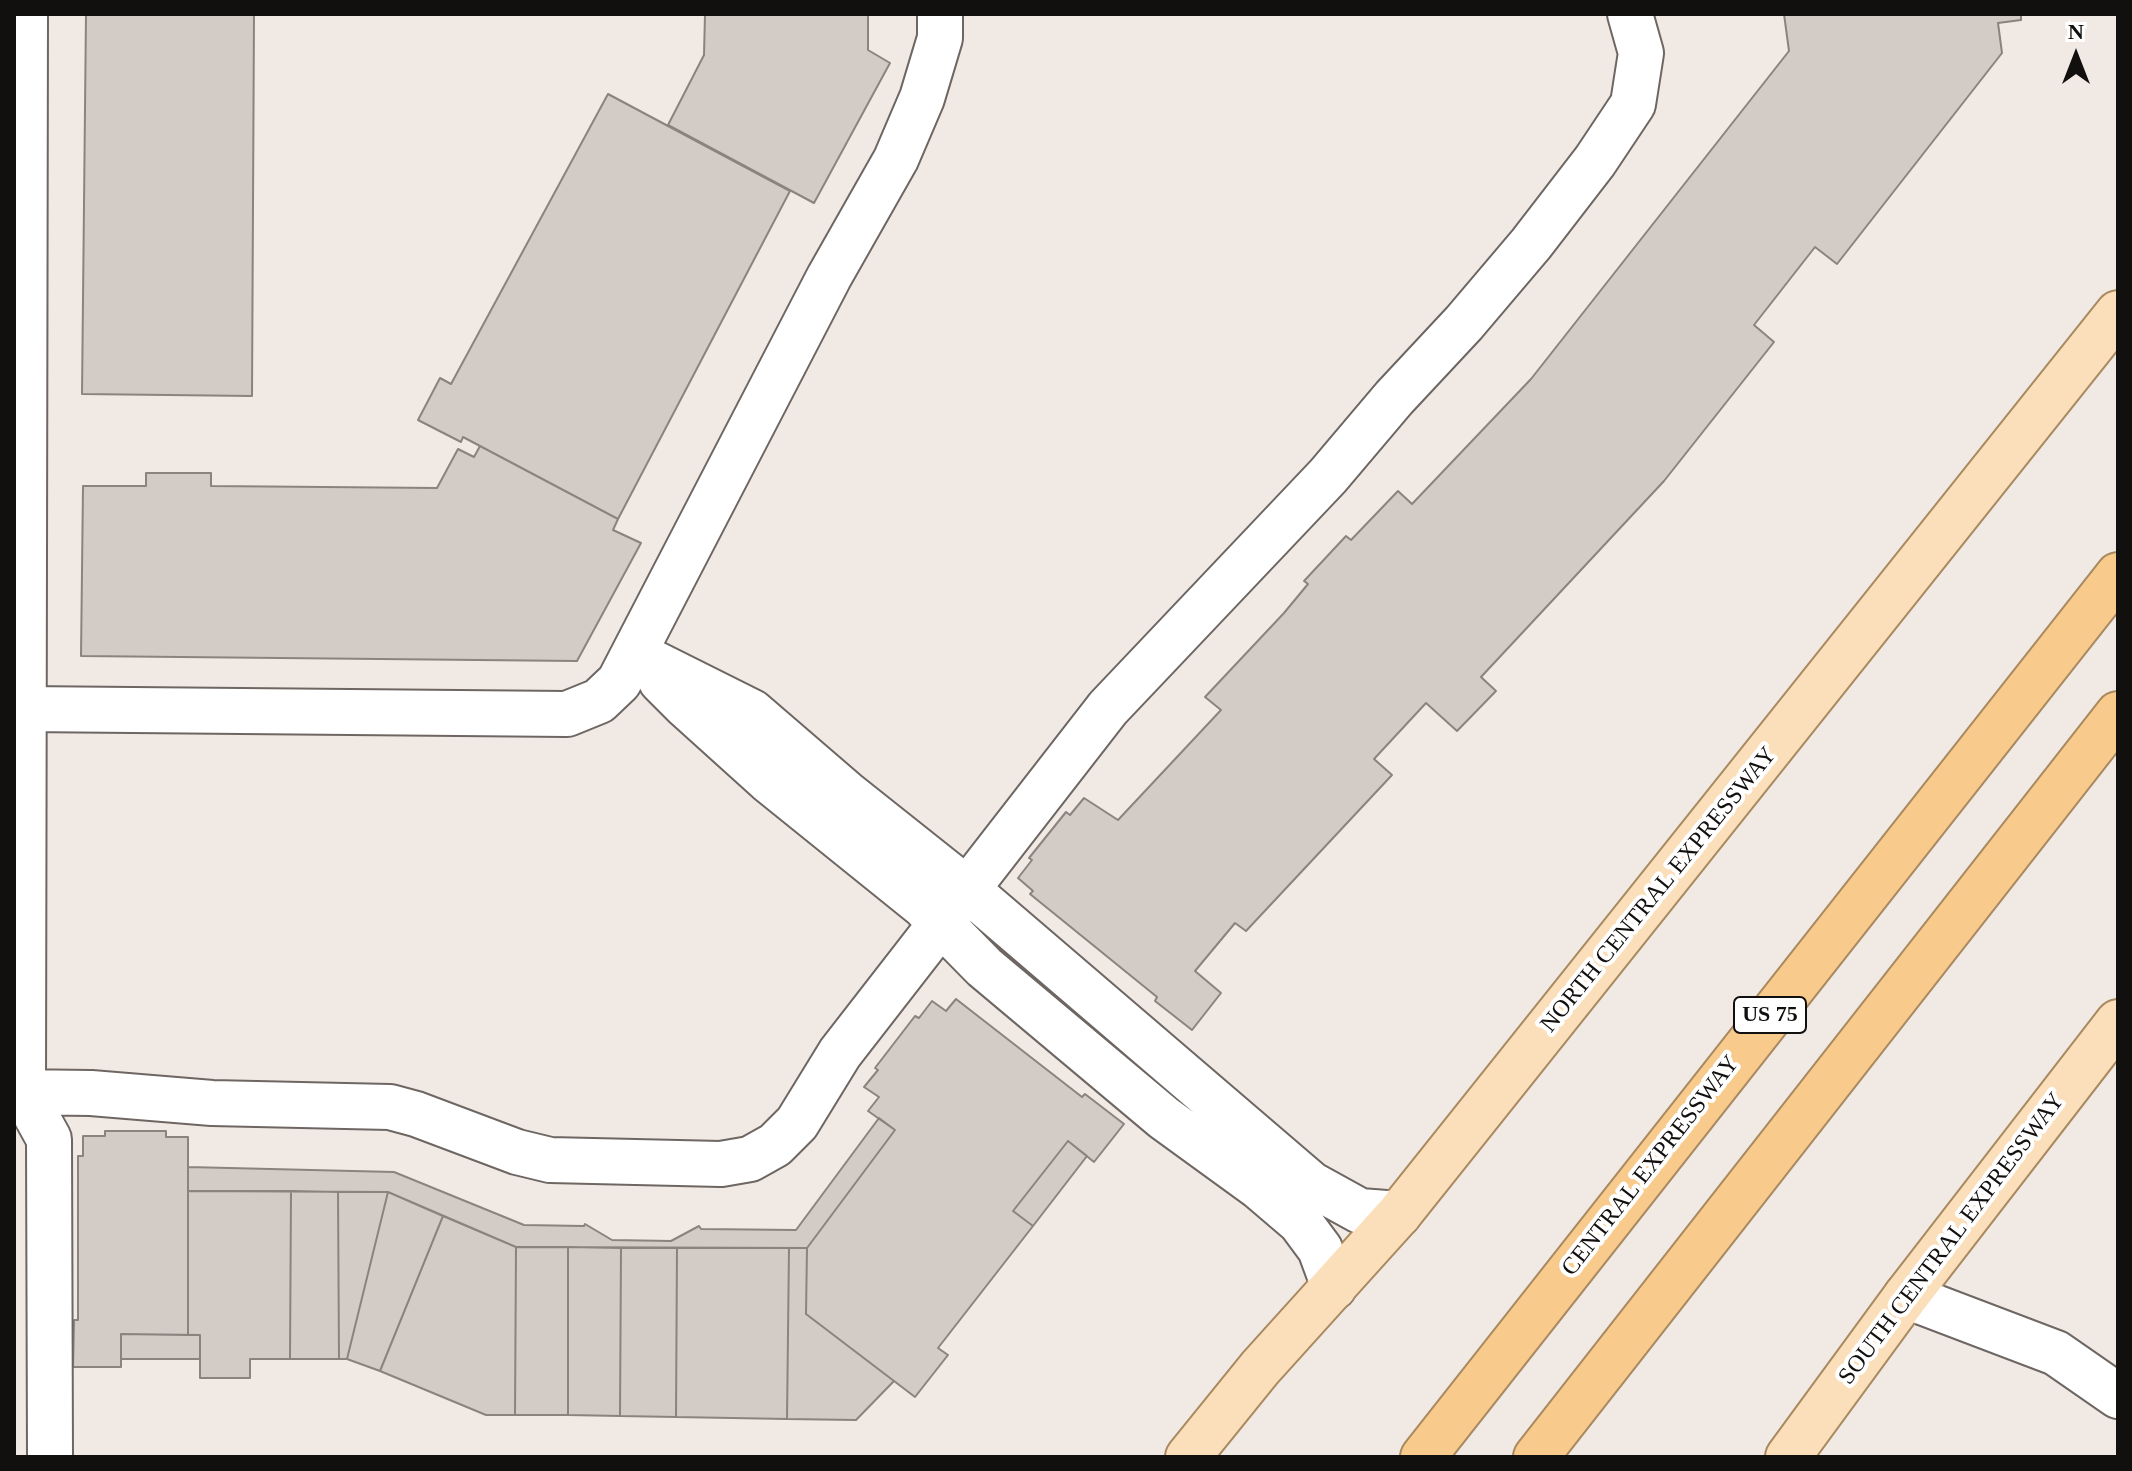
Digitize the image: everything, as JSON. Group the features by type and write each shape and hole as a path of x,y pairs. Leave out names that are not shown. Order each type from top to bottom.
{"highway":[{"name":"CENTRAL EXPRESSWAY","path":"1423,1457 2118,575"},
{"path":"1536,1457 2118,714"}],"main road":[{"name":"NORTH CENTRAL EXPRESSWAY","path":"1188,1457 1260,1368 1399,1214 2118,313"},
{"name":"SOUTH CENTRAL EXPRESSWAY","path":"1788,1457 1906,1296 2118,1022"}],"lane":[{"path":"25,14 20,433 24,709 19,1092 49,1139 50,1457"},
{"path":"24,709 567,714 599,701 619,682 829,277 896,159 922,98 940,38 940,14"},
{"path":"19,1092 91,1093 212,1103 390,1107 517,1152 550,1160 736,1163 763,1153 787,1135 840,1053 1108,708 1328,476 1522,256 1595,161 1633,104 1641,53 1630,14"},
{"path":"634,653 752,712 846,793 955,907 1311,1184 1360,1211 1399,1214"},
{"path":"955,907 984,967 1164,1118 1259,1187 1300,1222 1320,1249 1334,1287"},
{"path":"1906,1296 2056,1353 2118,1396"}],"building":[{"path":"86,14 254,14 252,396 82,394"},
{"path":"705,14 868,14 868,50 890,63 814,203 668,125 704,55"},
{"path":"1784,14 2021,14 2021,20 1998,23 2002,53 1837,264 1815,247 1754,325 1774,342 1664,481 1481,677 1496,691 1457,731 1426,703 1374,759 1392,775 1246,931 1235,923 1195,971 1221,993 1192,1030 1155,1001 1157,997 1030,894 1033,891 1018,878 1032,860 1029,858 1066,812 1070,815 1084,798 1118,820 1221,710 1205,697 1284,613 1308,584 1304,581 1346,536 1351,540 1398,491 1412,504 1531,379 1789,51"},
{"path":"608,94 790,191 618,519 463,437 461,442 418,420 440,378 451,384"},
{"path":"480,446 618,519 613,530 641,543 577,661 81,656 83,486 146,486 146,473 211,473 211,486 437,488 458,449 474,457"},
{"path":"956,999 1082,1097 1085,1094 1124,1124 1094,1162 1068,1141 1013,1211 1033,1226 938,1348 948,1355 915,1397 806,1314 807,1248 895,1130 868,1111 879,1097 864,1087 878,1070 875,1068 915,1016 919,1018 932,1001 946,1011"},
{"path":"879,1118 895,1130 807,1248 516,1247 388,1192 188,1191 188,1167 394,1172 524,1225 585,1224 612,1240 671,1241 699,1226 701,1229 796,1230"},
{"path":"105,1131 166,1131 166,1137 188,1137 188,1335 121,1334 121,1367 73,1367 74,1320 78,1320 78,1156 83,1156 83,1136 105,1136"},
{"path":"1068,1141 1087,1156 1033,1226 1013,1211"},
{"path":"188,1191 291,1191 290,1359 250,1359 250,1378 200,1378 200,1335 188,1335"},
{"path":"291,1191 338,1192 339,1359 290,1359"},
{"path":"338,1192 388,1192 347,1359 339,1359"},
{"path":"388,1192 443,1216 380,1371 347,1359"},
{"path":"443,1216 516,1247 515,1415 486,1415 380,1371"},
{"path":"516,1247 568,1247 568,1415 515,1415"},
{"path":"568,1247 621,1248 620,1416 568,1415"},
{"path":"621,1248 677,1248 676,1417 620,1416"},
{"path":"677,1248 789,1248 787,1419 676,1417"},
{"path":"789,1248 807,1248 806,1314 894,1381 856,1420 787,1419"},
{"path":"121,1334 200,1335 200,1359 121,1359"}]}
